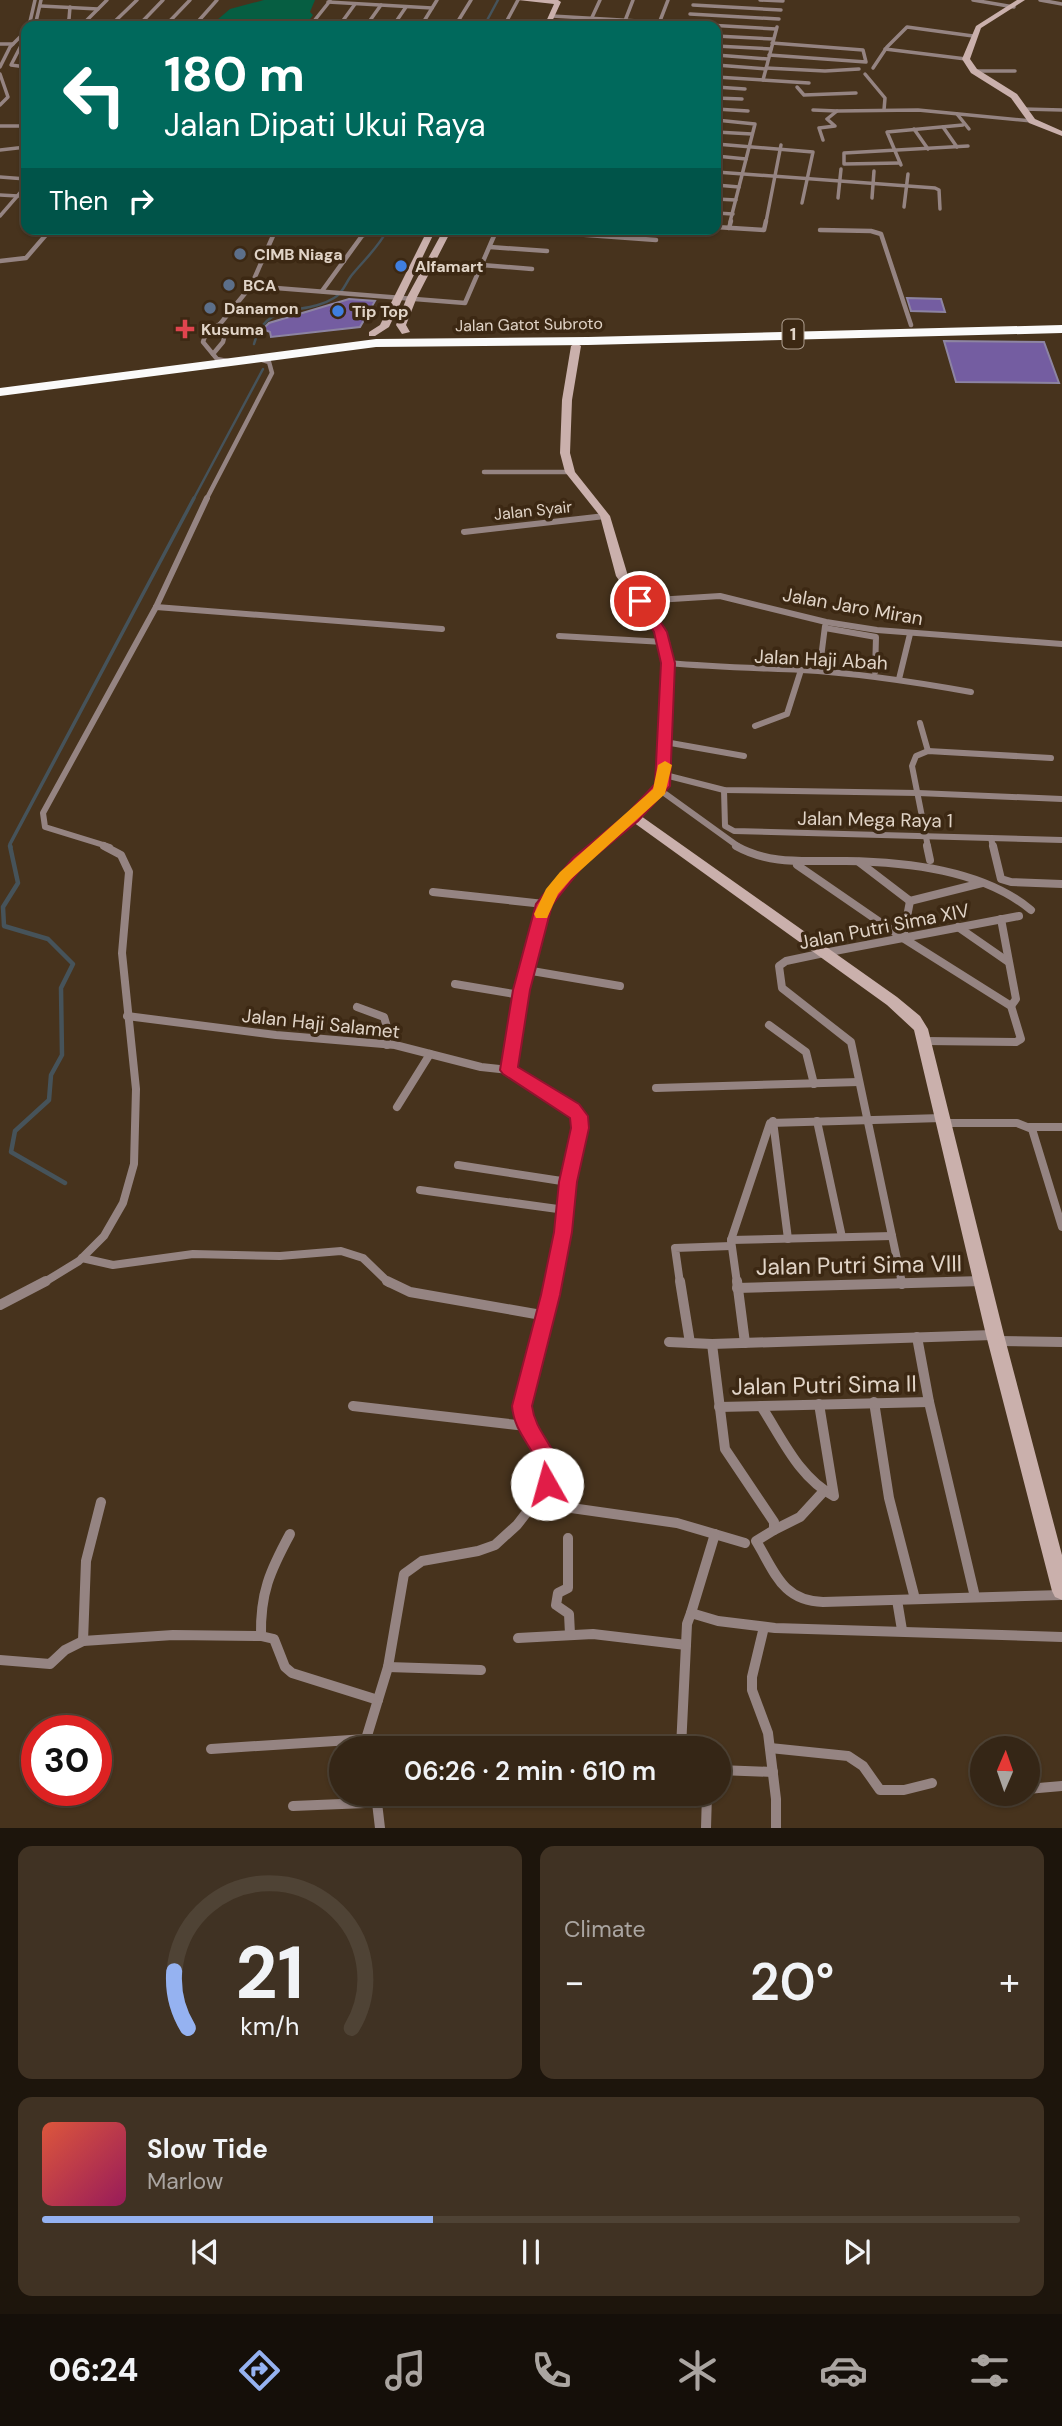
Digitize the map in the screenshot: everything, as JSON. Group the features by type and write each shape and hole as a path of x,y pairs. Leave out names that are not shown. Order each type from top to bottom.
{"highway":[{"name":"Jalan Gatot Subroto","path":"605,337 1062,322"},
{"name":"Jalan Gatot Subroto","path":"3,388 376,343 1062,329"},
{"path":"265,356 372,334 405,332 574,332 605,337"},
{"path":"3,388 57,374 214,355 265,356 410,346 576,346 605,337"},
{"path":"3,388 231,369 237,367 236,360"}],"street":[{"path":"30,21 36,0"},
{"path":"86,21 107,0"},
{"path":"115,21 137,0"},
{"path":"143,21 163,0"},
{"path":"170,21 190,0"},
{"path":"198,21 217,0"},
{"path":"424,21 437,0"},
{"path":"458,21 471,0"},
{"path":"507,21 520,0 559,1 550,21"},
{"path":"590,21 600,0"},
{"path":"625,20 633,0"},
{"path":"660,21 668,0"},
{"path":"760,0 783,1 763,80"},
{"path":"973,0 1014,7"},
{"path":"1022,0 982,23 973,36 966,58 974,71 1006,89 1032,121"},
{"path":"1040,0 1062,4"},
{"path":"314,21 329,1 432,8"},
{"path":"687,21 694,2 781,9"},
{"path":"36,21 41,3 98,9"},
{"path":"343,21 355,4"},
{"path":"370,21 381,5"},
{"path":"396,21 406,7"},
{"path":"68,21 70,8"},
{"path":"690,13 779,19"},
{"path":"552,16 634,21"},
{"path":"721,27 776,29"},
{"path":"873,68 885,49 907,27 973,36"},
{"path":"8,97 0,70 13,44 21,36"},
{"path":"721,36 863,50 866,62 721,55"},
{"path":"0,44 13,44"},
{"path":"21,46 11,65 21,67"},
{"path":"721,46 771,49"},
{"path":"885,49 966,58"},
{"path":"721,65 825,71 859,69"},
{"path":"0,70 21,68"},
{"path":"974,71 1015,71"},
{"path":"865,74 885,98 884,110"},
{"path":"721,77 809,83"},
{"path":"721,87 745,89"},
{"path":"797,87 804,95 856,93"},
{"path":"821,94 827,101 828,110"},
{"path":"0,96 8,97"},
{"path":"0,105 8,97"},
{"path":"721,98 742,99"},
{"path":"721,109 748,111"},
{"path":"1023,109 1062,110"},
{"path":"813,110 884,110 1032,121 1062,134"},
{"path":"822,141 819,128 835,126 827,119 837,111"},
{"path":"957,114 963,125 969,129"},
{"path":"721,120 755,123 729,228"},
{"path":"963,125 887,132 894,151 900,164 843,163 844,152 894,151 968,146"},
{"path":"0,126 21,126"},
{"path":"943,127 957,147"},
{"path":"914,129 928,149"},
{"path":"721,132 752,134"},
{"path":"721,144 781,146 813,152 802,203"},
{"path":"721,227 764,230 781,146"},
{"path":"0,150 21,148"},
{"path":"721,156 746,159"},
{"path":"838,198 841,169"},
{"path":"721,172 938,188 940,209"},
{"path":"872,198 874,172"},
{"path":"904,207 908,174"},
{"path":"0,177 21,179"},
{"path":"721,185 739,187"},
{"path":"0,216 21,192"},
{"path":"0,195 18,196"},
{"path":"721,199 736,200"},
{"path":"721,213 733,214"},
{"path":"820,230 871,230 881,234 912,325"},
{"path":"0,261 26,258 46,235"},
{"path":"0,1305 67,1269 108,1233 125,1198 131,1177 137,1114 121,926 129,876 126,859 112,848 52,831 45,827 43,813 156,607 217,477 272,373 265,356 223,361 203,342 206,333 220,324 251,286 273,235"},
{"path":"322,291 364,235"},
{"path":"372,334 384,327 429,235"},
{"path":"405,332 401,325 412,298 445,235"},
{"path":"251,286 465,303 495,235"},
{"path":"583,235 656,240"},
{"path":"490,247 547,251"},
{"path":"264,256 344,261"},
{"path":"482,265 532,269"},
{"path":"214,355 223,342 226,330 220,324"},
{"path":"369,1736 388,1667 404,1574 423,1558 490,1548 512,1532 536,1503 547,1484 550,1472 545,1454 526,1426 522,1406 547,1315 568,1182 580,1128 579,1116 572,1109 509,1070 520,995 544,904 579,861 633,817 660,790 665,775 668,663 664,642 657,626 622,576 605,516 570,472 565,453 564,435 576,346"},
{"path":"484,472 570,472"},
{"name":"Jalan Syair","path":"464,532 605,516"},
{"name":"Jalan Jaro Miran","path":"640,601 720,596 826,625 910,634 1062,644"},
{"path":"156,607 442,629"},
{"path":"820,666 826,625 876,637 874,672"},
{"path":"899,679 910,634"},
{"path":"559,636 664,642"},
{"name":"Jalan Haji Abah","path":"668,663 746,670 801,670 899,679 971,692"},
{"path":"755,726 787,714 801,670"},
{"path":"920,723 928,751"},
{"path":"665,743 744,756"},
{"path":"930,860 912,761 928,751 1051,758"},
{"path":"665,775 724,790 918,793 1062,799"},
{"path":"660,790 747,851 768,860 796,864 858,862 971,878 1016,896 1031,910"},
{"name":"Jalan Mega Raya 1","path":"724,790 724,826 734,831 1062,840"},
{"path":"633,817 906,1011 921,1029 982,1282 1062,1593 808,1602 794,1598 787,1592 756,1541 800,1517 823,1492"},
{"path":"991,838 1001,879 1011,882 1062,884"},
{"path":"858,862 910,901"},
{"path":"796,864 903,938 1011,1006 1019,1041 925,1041"},
{"path":"910,901 984,882"},
{"path":"433,892 544,904"},
{"path":"903,938 910,901"},
{"name":"Jalan Putri Sima XIV","path":"902,1283 869,1120 849,1038 783,989 780,985 779,966 824,953 1019,916"},
{"path":"1000,919 1016,999 1011,1006"},
{"path":"958,927 1007,961"},
{"path":"526,970 620,986"},
{"path":"455,984 520,995"},
{"path":"357,1007 384,1016 388,1020 387,1045"},
{"name":"Jalan Haji Salamet","path":"127,1016 276,1035 387,1045 481,1067 509,1070"},
{"path":"769,1025 806,1052 814,1084"},
{"path":"397,1107 430,1054"},
{"path":"656,1088 859,1082"},
{"path":"770,1125 817,1121 943,1120 1062,1127"},
{"path":"817,1121 842,1237"},
{"path":"770,1125 788,1239"},
{"path":"745,1343 731,1243 770,1125"},
{"path":"1028,1126 1035,1133 1062,1227"},
{"path":"458,1165 568,1182"},
{"path":"420,1190 565,1210"},
{"path":"690,1343 675,1248 788,1239 892,1236"},
{"path":"82,1258 97,1265 115,1267 207,1253 291,1256 324,1250 349,1252 365,1257 393,1287 547,1315"},
{"name":"Jalan Putri Sima VIII","path":"737,1288 982,1282"},
{"path":"669,1342 712,1344 917,1338 996,1338 1062,1342"},
{"path":"917,1338 929,1402 975,1597"},
{"path":"712,1344 725,1448 774,1522 774,1530"},
{"path":"874,1402 889,1498 915,1599"},
{"name":"Jalan Putri Sima II","path":"719,1407 929,1402"},
{"path":"761,1406 808,1477 823,1492 834,1496 819,1404"},
{"path":"352,1406 526,1426"},
{"path":"83,1641 86,1561 101,1502"},
{"path":"536,1503 677,1523 745,1543"},
{"path":"261,1636 260,1599 264,1583 290,1534"},
{"path":"682,1736 687,1625 715,1534"},
{"path":"568,1538 568,1588 558,1593 556,1605 569,1614 570,1634"},
{"path":"897,1600 902,1630"},
{"path":"691,1613 764,1627 1062,1637"},
{"path":"764,1627 751,1690 768,1733 776,1828"},
{"path":"0,1660 50,1664 65,1650 83,1641 173,1634 261,1636 274,1639 285,1667 292,1673 378,1700"},
{"path":"518,1638 570,1634 686,1645"},
{"path":"388,1667 481,1670"},
{"path":"211,1749 329,1745"},
{"path":"770,1748 848,1756 869,1772 873,1784 880,1790 904,1790 932,1783"},
{"path":"731,1770 773,1772"},
{"path":"1040,1788 1062,1786"},
{"path":"293,1806 329,1803"},
{"path":"377,1806 380,1828"},
{"path":"706,1828 707,1806"}],"green space":[{"path":"264,0 315,0 310,12 313,15 309,21 216,21 230,9"}],"building":[{"path":"907,298 941,299 945,312 911,311"},
{"name":"Tip Top","path":"349,299 375,301 360,327 271,337 270,332 263,329 269,323"},
{"path":"944,341 1044,342 1059,383 956,382"}],"waterway":[{"path":"487,21 498,0"},
{"path":"254,344 267,320 287,311 322,304 337,296 384,235"},
{"path":"193,500 263,369"},
{"path":"11,847 10,844 194,498"},
{"path":"10,846 18,883 3,907 4,926 48,939 73,964 61,988 62,1055 51,1075 49,1100 15,1131 11,1152 65,1183"}],"slow traffic":[{"path":"542,914 551,892 565,875 633,817 660,790 663,786 665,765"}],"place":[{"name":"CIMB Niaga","path":"240,254"},
{"name":"Alfamart","path":"401,266"},
{"name":"BCA","path":"229,285"},
{"name":"Danamon","path":"210,308"},
{"name":"Tip Top","path":"338,311"},
{"name":"Kusuma","path":"185,329"}],"route":[{"path":"547,1484 550,1472 548,1462 524,1422 522,1406 551,1295 563,1232 568,1182 580,1128 579,1116 509,1070 521,990 544,904 551,892 579,861 633,817 663,786 668,663 660,632 640,601"}]}
